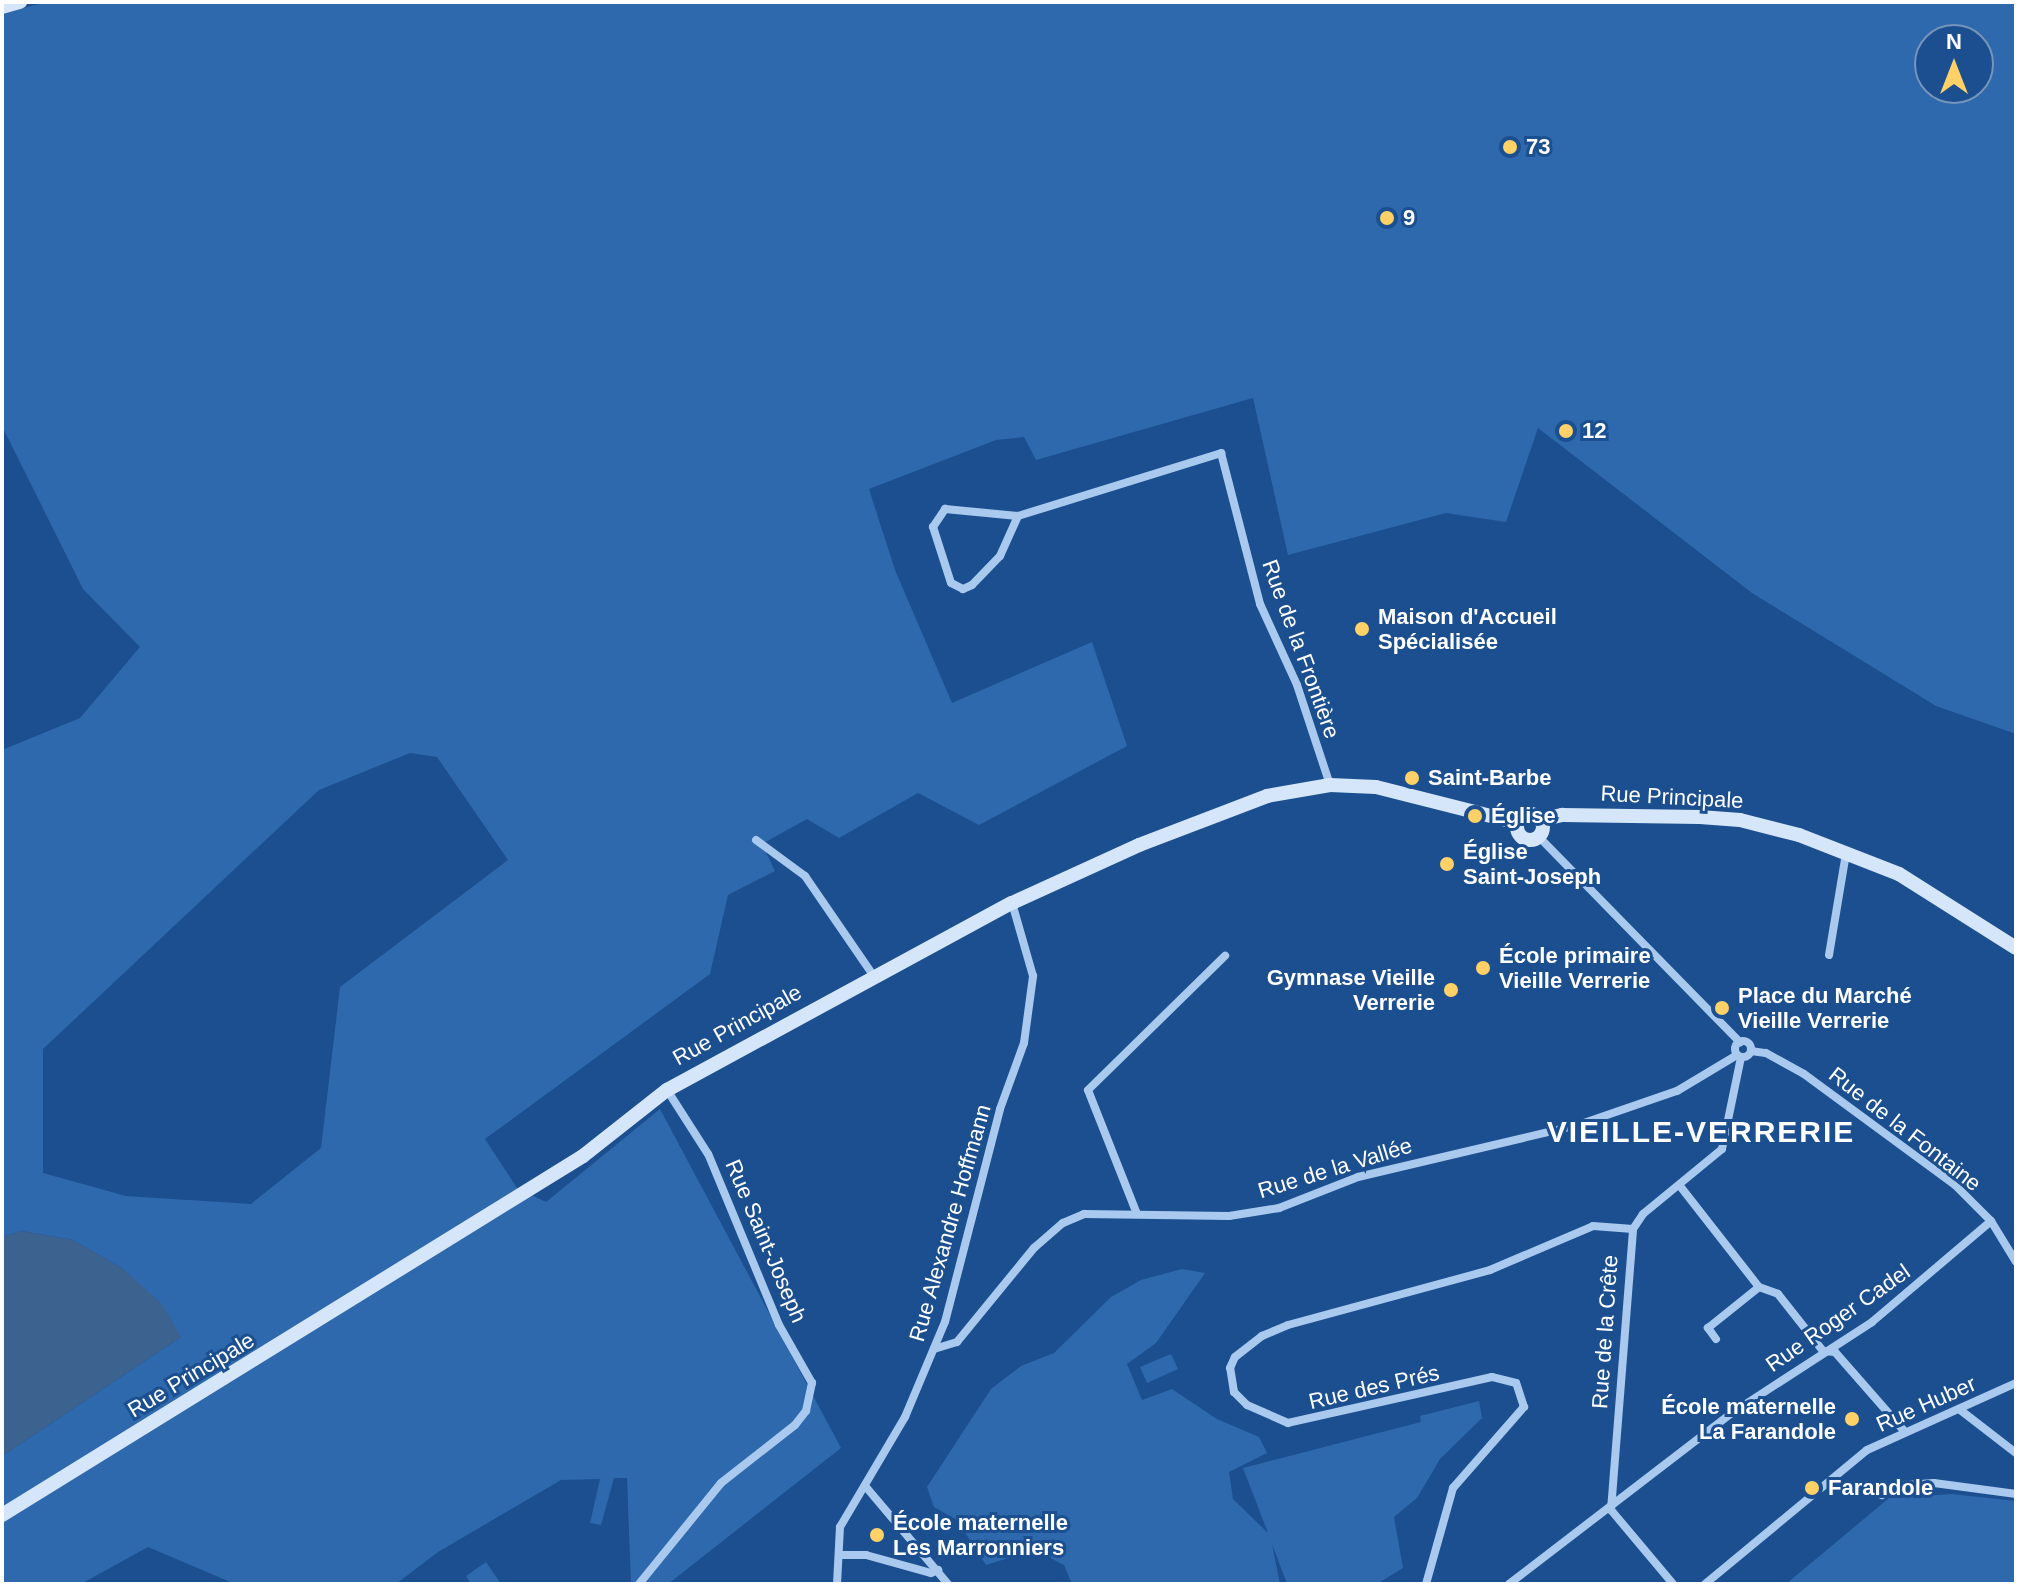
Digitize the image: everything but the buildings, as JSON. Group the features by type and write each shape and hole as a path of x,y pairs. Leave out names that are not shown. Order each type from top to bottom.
{"street":[{"path":"2,7 20,2"},
{"name":"Rue de la Frontière","path":"1018,516 1221,453 1260,604 1297,685 1330,785"},
{"path":"953,507 1018,516 1000,556 972,585 963,589 951,583 933,527 936,518 953,507"},
{"name":"Rue Principale","path":"2,1515 583,1156 667,1090 873,975 1012,903 1211,816 1296,788 1330,785 1376,787 1518,823"},
{"path":"1528,815 1540,820 1538,836 1523,838 1518,823 1528,815"},
{"name":"Rue Principale","path":"1540,820 1562,815 1740,820 1847,852 1942,896 2016,948"},
{"name":"Rue de la Fontaine","path":"1538,836 1740,1042 1749,1044 1751,1051 1766,1053 1815,1082 1937,1170 1991,1221 2016,1262"},
{"path":"756,840 805,876 873,975"},
{"path":"1829,955 1847,852"},
{"name":"Rue Alexandre Hoffmann","path":"837,1584 840,1527 866,1487 934,1349 1032,1004 1029,956 1012,903"},
{"path":"1137,1214 1088,1090 1225,956"},
{"path":"1740,1042 1739,1056 1751,1051"},
{"name":"Rue de la Vallée","path":"934,1349 957,1342 1034,1248 1063,1223 1096,1213 1229,1216 1279,1208 1358,1177 1578,1125 1677,1091 1739,1056"},
{"name":"Rue de la Crête","path":"1611,1510 1633,1229 1643,1214 1722,1149 1739,1056"},
{"name":"Rue Saint-Joseph","path":"639,1584 721,1483 795,1425 806,1411 812,1383 779,1325 708,1154 667,1090"},
{"path":"1680,1186 1759,1287 1778,1294 1823,1351 1835,1352 1905,1432"},
{"name":"Rue Roger Cadel","path":"1509,1584 1611,1510 1686,1447 1823,1351 1872,1322 1991,1221"},
{"name":"Rue des Prés","path":"1426,1584 1453,1488 1524,1407 1516,1383 1492,1377 1383,1406 1288,1423 1247,1405 1234,1392 1230,1368 1235,1357 1262,1336 1288,1325 1490,1270 1593,1226 1633,1229"},
{"path":"1716,1339 1708,1328 1759,1287"},
{"name":"Rue Huber","path":"1705,1584 1838,1472 1905,1432 2016,1383"},
{"path":"1959,1409 2016,1453"},
{"path":"1882,1495 1904,1485 1934,1483 2016,1494"},
{"path":"866,1487 948,1584"},
{"path":"1611,1510 1673,1584"},
{"path":"839,1555 866,1555 931,1573 938,1570"}],"shaded area":[{"path":"45,2 2016,2 2016,734 1936,706 1752,593 1538,428 1506,522 1446,513 1288,555 1253,398 1036,460 1024,437 996,440 869,489 895,570 952,703 1092,642 1127,746 979,825 918,793 839,838 807,819 762,844 775,871 728,895 710,974 485,1139 517,1188 546,1202 660,1109 841,1448 668,1584 631,1584 627,1478 614,1478 601,1525 590,1523 600,1479 561,1480 438,1552 396,1584 235,1584 148,1547 81,1584 2,1584 2,1456 181,1337 123,1269 73,1240 21,1231 2,1237 2,750 80,718 140,647 83,589 2,426 2,14","holes":["410,753 437,757 508,860 340,987 321,1148 251,1204 126,1196 43,1173 43,1049 319,790"]},
{"path":"21,1231 73,1240 123,1269 162,1304 181,1337 2,1456 2,1237"},
{"path":"1182,1269 1205,1273 1156,1343 1127,1364 1142,1400 1172,1389 1217,1419 1259,1437 1267,1453 1229,1472 1233,1499 1268,1533 1243,1468 1421,1422 1420,1416 1479,1401 1482,1418 1440,1459 1417,1498 1394,1517 1403,1568 1377,1584 1287,1584 1272,1544 1280,1584 1072,1584 1064,1565 1034,1550 986,1565 957,1520 934,1507 927,1487 991,1389 1021,1366 1054,1353 1111,1297 1141,1280"},
{"path":"1171,1354 1178,1369 1147,1383 1140,1367"},
{"path":"1952,1494 2016,1501 2016,1584 1786,1584 1889,1498"},
{"path":"486,1562 501,1584 471,1584 466,1576"}],"place":[{"name":"73","path":"1510,147"},
{"name":"9","path":"1387,218"},
{"name":"12","path":"1566,431"},
{"name":"Maison d'Accueil Spécialisée","path":"1362,629"},
{"name":"Saint-Barbe","path":"1412,778"},
{"name":"Église","path":"1475,816"},
{"name":"Église Saint-Joseph","path":"1447,864"},
{"name":"École primaire Vieille Verrerie","path":"1483,968"},
{"name":"Gymnase Vieille Verrerie","path":"1451,990"},
{"name":"Place du Marché Vieille Verrerie","path":"1722,1008"},
{"name":"École maternelle La Farandole","path":"1852,1419"},
{"name":"Farandole","path":"1812,1488"},
{"name":"École maternelle Les Marronniers","path":"877,1535"}],"district":[{"name":"VIEILLE-VERRERIE","path":"1701,1132"}]}
